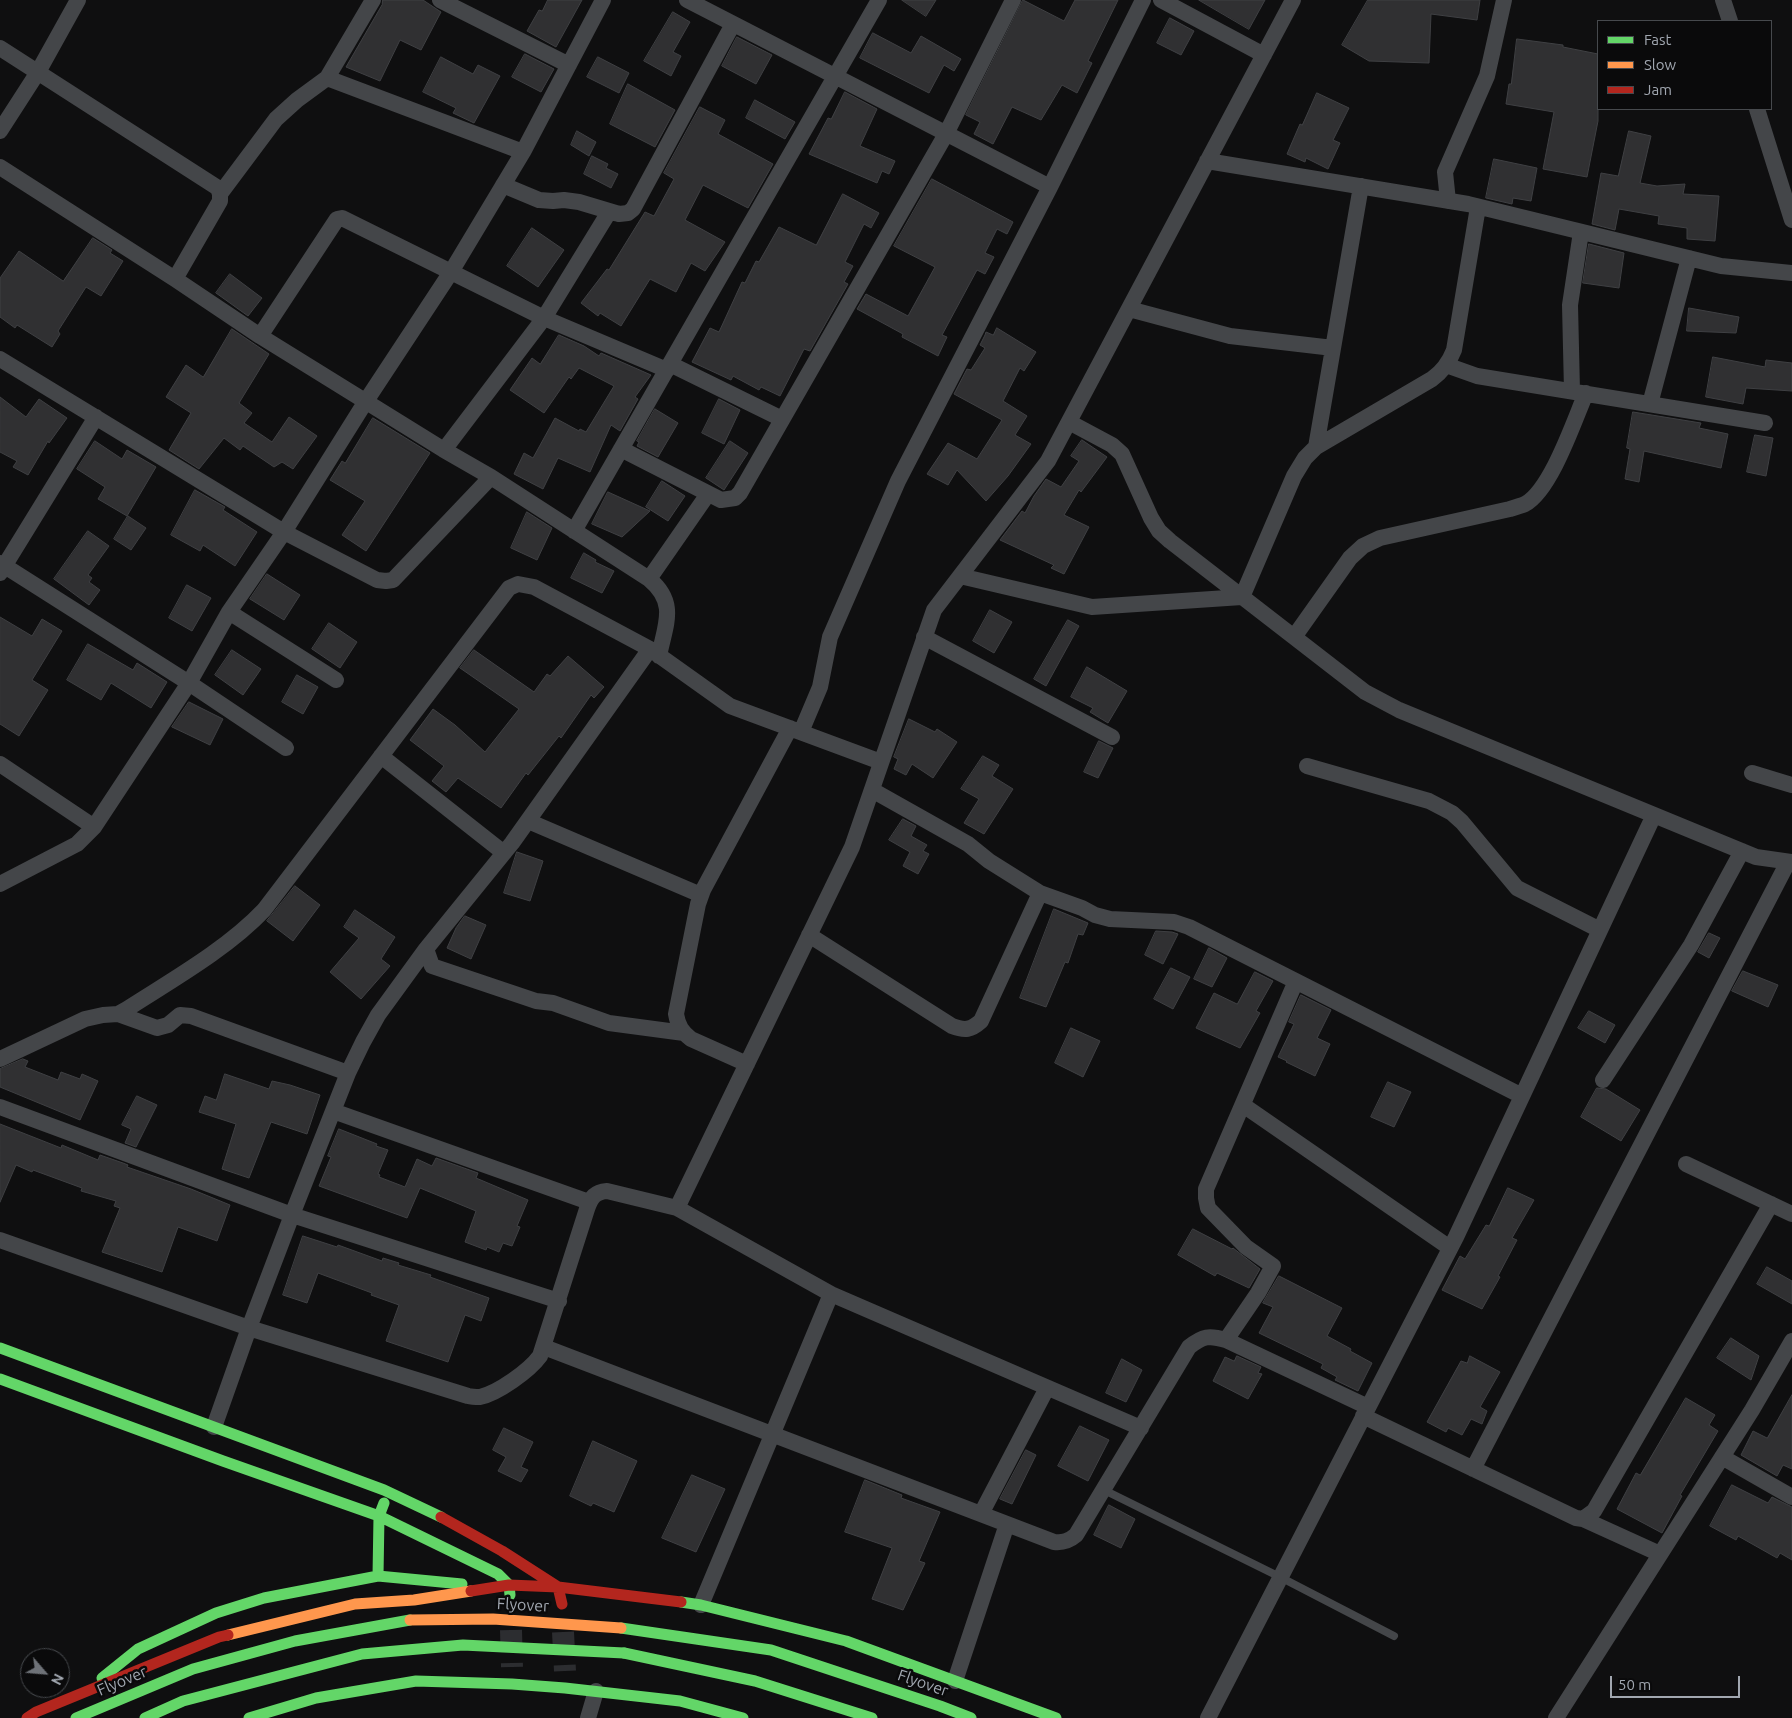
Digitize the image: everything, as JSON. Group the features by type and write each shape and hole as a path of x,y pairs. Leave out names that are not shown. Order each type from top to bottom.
{"main road":[{"path":"0,1348 214,1427 229,1448 379,1516 498,1574 509,1585 510,1601"},
{"path":"0,1379 229,1448 388,1492 438,1516 502,1551 558,1587 562,1604"},
{"path":"378,1576 379,1516 388,1492"},
{"path":"83,1692 138,1649 216,1613 264,1598 378,1576 494,1588"},
{"path":"26,1718 83,1692 220,1637 355,1604 414,1600 509,1585 558,1587 701,1605 846,1641 1056,1718"},
{"name":"Flyover","path":"76,1718 193,1669 295,1641 413,1620 493,1619 622,1628 771,1650 971,1718"},
{"path":"146,1718 183,1701 362,1654 463,1644 624,1653 755,1680 872,1718"},
{"path":"250,1718 316,1698 416,1681 512,1679 565,1684 596,1691 680,1701 743,1718"}],"street":[{"path":"0,131 38,72 78,0"},
{"path":"220,194 276,119 297,100 327,78 373,0"},
{"path":"440,0 569,65"},
{"path":"0,884 77,844 94,827 189,682 230,612 284,532 451,272 523,152 603,0"},
{"path":"687,0 1050,187"},
{"path":"574,531 879,0"},
{"path":"621,449 721,500 734,498 740,493 946,134 1013,0"},
{"path":"747,1064 691,1039 678,1024 676,1014 701,895 820,687 830,637 898,481 1050,187 1143,0"},
{"path":"1161,0 1264,55"},
{"path":"677,1208 852,847 934,610 1048,461 1293,0"},
{"path":"1448,201 1446,172 1487,76 1504,0"},
{"path":"1723,0 1730,20"},
{"path":"444,450 544,318 609,212 619,214 633,209 733,24"},
{"path":"0,48 218,188 220,201 175,279"},
{"path":"327,78 523,152"},
{"path":"1757,110 1792,220"},
{"path":"1207,161 1478,207 1721,266 1792,273"},
{"path":"0,167 260,336 491,477 650,579 662,591 667,600 668,609 654,653 504,853 426,949 378,1015 348,1073 249,1328 214,1427"},
{"path":"503,185 539,200 579,202 619,214"},
{"path":"1316,447 1361,186"},
{"path":"1242,597 1296,470 1305,458 1316,447 1432,379 1442,372 1450,361 1454,350 1478,207"},
{"path":"260,336 337,219 347,219 544,318 668,367 782,419"},
{"path":"1294,638 1350,558 1363,546 1380,538 1525,504 1537,494 1548,480 1579,392 1570,305 1581,232"},
{"path":"1650,404 1689,258"},
{"path":"1129,309 1230,336 1333,348"},
{"path":"0,359 284,532 377,580 386,582 393,580 491,477"},
{"path":"1446,365 1477,376 1764,423"},
{"path":"96,418 2,567 189,682 286,748"},
{"path":"1069,422 1112,445 1122,454 1151,518 1170,541 1365,692 1380,701 1756,857 1790,862 1473,1468"},
{"path":"650,579 708,494"},
{"path":"960,576 1092,607 1242,597"},
{"path":"118,1014 229,941 264,910 509,588 518,584 534,587 654,653 724,703 881,762"},
{"path":"230,612 336,680"},
{"path":"924,637 1112,737"},
{"path":"381,756 504,853"},
{"path":"0,764 94,827"},
{"path":"1307,766 1429,800 1442,806 1462,822 1517,888 1600,930"},
{"path":"1752,773 1792,785"},
{"path":"872,790 968,844 989,861 1040,893 1110,919 1174,922 1189,927 1522,1096"},
{"path":"1208,1718 1450,1248 1654,815"},
{"path":"528,821 701,895"},
{"path":"1603,1080 1691,945 1742,851"},
{"path":"809,935 952,1026 963,1030 973,1028 981,1021 1040,893"},
{"path":"426,949 432,966 536,1001 553,1003 609,1023 684,1033"},
{"path":"1226,1340 1258,1293 1273,1266 1246,1247 1208,1208 1206,1190 1296,981"},
{"path":"0,1059 85,1019 118,1014 157,1028 168,1025 180,1015 191,1016 348,1073"},
{"path":"1242,1105 1450,1248"},
{"path":"0,1107 292,1215 559,1301"},
{"path":"333,1112 589,1202"},
{"path":"1583,1519 1594,1511 1785,1208 1686,1164"},
{"path":"0,1240 249,1328 468,1396 479,1397 500,1388 533,1366 540,1356 589,1202 599,1192 607,1191 677,1208 831,1294 1140,1428"},
{"path":"701,1605 831,1294"},
{"path":"544,1347 1054,1542 1062,1542 1076,1536 1189,1347 1200,1338 1212,1336 1226,1340 1473,1468 1576,1518 1583,1519 1660,1554"},
{"path":"1556,1718 1752,1410 1787,1362 1792,1341"},
{"path":"981,1514 1047,1388"},
{"path":"1722,1457 1792,1497"},
{"path":"955,1681 1007,1524"},
{"path":"588,1718 596,1691"}],"lane":[{"path":"1104,1490 1394,1636"}],"building":[{"path":"383,0 423,0 441,12 421,50 400,40 380,81 346,67 382,5"},
{"path":"548,0 582,0 556,47 527,31 539,10 542,11"},
{"path":"902,0 936,0 926,16"},
{"path":"1023,0 1064,21 1075,0 1118,0 1088,61 1092,63 1077,93 1062,85 1041,120 1012,107 993,144 974,134 980,122 966,115"},
{"path":"1199,0 1265,0 1249,29"},
{"path":"1368,0 1480,0 1477,20 1431,14 1429,63 1369,61 1342,45"},
{"path":"673,12 690,22 673,52 681,56 671,76 644,61"},
{"path":"1170,18 1194,31 1181,55 1157,43"},
{"path":"873,33 911,53 921,36 961,59 954,71 944,65 929,93 860,58"},
{"path":"737,37 772,55 756,84 722,66"},
{"path":"1517,39 1563,45 1563,47 1597,54 1598,121 1587,177 1543,169 1554,112 1506,104 1509,84 1511,84"},
{"path":"525,54 554,69 541,92 512,77"},
{"path":"441,57 473,74 478,65 500,76 474,123 453,113 456,108 423,92"},
{"path":"598,57 629,73 619,93 587,77"},
{"path":"628,84 675,110 655,147 610,124"},
{"path":"845,92 877,109 860,146 895,161 889,174 882,171 877,183 809,154 828,118 831,119"},
{"path":"1317,93 1349,108 1333,140 1340,143 1328,169 1306,158 1305,162 1287,154 1300,124 1302,125"},
{"path":"755,100 795,122 785,139 746,118"},
{"path":"700,107 725,120 718,134 773,164 748,208 703,185 685,220 725,242 705,271 691,263 676,292 650,279 621,326 600,313 598,316 581,303 607,269 609,270 645,212 654,216 674,179 664,173"},
{"path":"577,131 596,142 589,156 571,145"},
{"path":"1629,131 1651,136 1640,183 1657,186 1685,184 1683,194 1719,196 1715,241 1687,239 1687,228 1658,224 1659,216 1619,209 1615,230 1592,224 1601,173 1618,176"},
{"path":"592,156 608,164 606,168 618,174 611,188 584,174"},
{"path":"1494,159 1537,168 1531,201 1513,198 1512,204 1486,198"},
{"path":"932,179 1013,222 1007,234 997,229 985,253 994,257 985,274 977,270 942,335 947,337 938,356 902,337 903,334 857,309 866,294 908,316 935,267 894,246"},
{"path":"843,194 879,213 871,228 864,224 845,262 853,266 844,282 848,284 810,351 804,349 780,396 761,387 759,390 733,376 731,380 692,362 710,328 719,332 742,282 745,283 756,261 759,262 779,227 816,245"},
{"path":"532,228 564,250 538,287 507,266"},
{"path":"93,238 112,250 110,253 123,261 101,296 86,287 58,331 60,334 52,347 17,325 15,328 0,317 0,278 19,251 63,281"},
{"path":"1589,244 1624,253 1619,288 1583,283"},
{"path":"230,274 262,298 248,316 216,293"},
{"path":"1689,308 1739,317 1736,333 1687,331"},
{"path":"997,328 1036,352 1024,371 1020,368 1003,401 1027,416 1015,435 1031,444 1008,476 986,501 957,470 948,485 927,474 948,443 977,459 1002,420 954,394 967,369 971,370 985,348 980,345 986,332 993,335"},
{"path":"232,329 269,354 239,403 252,413 244,423 272,442 289,417 317,436 293,469 282,462 274,467 243,446 240,450 224,438 199,469 169,450 191,413 166,397 186,365 203,377"},
{"path":"559,335 584,346 599,356 601,353 651,375 635,397 638,399 620,431 611,425 590,472 558,458 543,489 514,474 524,453 533,458 555,418 579,431 580,429 586,432 614,386 579,368 571,379 569,377 544,413 510,390 532,358 540,364"},
{"path":"1713,357 1765,367 1766,360 1792,363 1792,391 1746,388 1743,404 1706,397"},
{"path":"0,397 26,417 39,399 67,418 49,443 48,441 28,475 13,467 17,461 0,452"},
{"path":"719,399 740,410 724,444 702,433"},
{"path":"655,409 678,423 658,457 637,446 639,442 637,441"},
{"path":"1633,412 1701,423 1699,428 1728,434 1721,468 1644,451 1639,482 1625,479 1630,449 1627,448"},
{"path":"373,418 430,453 366,551 342,535 365,501 330,480 342,461 345,463"},
{"path":"1755,435 1773,438 1766,476 1747,472"},
{"path":"1082,440 1107,457 1081,492 1079,490 1064,515 1089,527 1064,574 1051,568 1054,565 1000,540 1022,511 1025,513 1046,479 1061,487 1079,461 1071,456"},
{"path":"95,441 122,459 127,450 156,467 127,516 98,499 105,487 77,469"},
{"path":"730,441 748,453 724,490 706,478"},
{"path":"662,481 685,496 668,521 646,507"},
{"path":"195,490 225,507 223,510 257,532 235,566 203,545 200,551 171,535"},
{"path":"608,492 650,511 622,537 592,524"},
{"path":"527,512 552,528 537,560 511,548"},
{"path":"128,516 146,528 131,550 114,539"},
{"path":"88,531 109,546 88,575 92,578 89,582 100,590 89,605 54,579"},
{"path":"584,553 596,560 595,562 614,571 602,593 571,578"},
{"path":"267,574 300,595 284,620 250,599"},
{"path":"187,585 211,598 192,631 169,618"},
{"path":"990,610 1012,622 994,653 973,641"},
{"path":"0,617 32,636 42,619 62,631 32,680 48,690 19,736 0,724"},
{"path":"1068,620 1079,626 1046,686 1034,679"},
{"path":"329,623 357,642 340,668 312,649"},
{"path":"88,644 133,670 137,663 167,682 151,708 111,683 101,700 67,680"},
{"path":"232,650 261,669 243,695 215,675"},
{"path":"474,650 534,692 547,674 550,676 568,656 604,687 594,698 591,695 561,738 559,736 528,775 526,773 501,808 458,778 446,792 432,781 444,766 410,740 433,709 455,725 485,752 519,709 460,668"},
{"path":"1087,667 1127,691 1108,723 1090,712 1093,708 1071,697"},
{"path":"297,675 318,687 303,714 282,702"},
{"path":"189,702 223,719 210,745 172,727"},
{"path":"909,719 935,732 937,729 957,742 933,778 912,764 906,775 894,769 898,759 894,757"},
{"path":"1099,741 1113,748 1098,778 1084,772"},
{"path":"983,756 999,765 992,776 1013,789 984,834 964,823 979,799 961,789"},
{"path":"903,819 916,826 911,836 927,845 923,851 929,854 918,874 903,866 910,852 889,840"},
{"path":"517,852 543,861 530,901 504,893"},
{"path":"295,886 320,905 293,941 267,921"},
{"path":"1054,909 1088,923 1083,935 1078,934 1068,963 1065,962 1046,1007 1020,998"},
{"path":"355,910 395,937 381,959 390,966 361,999 330,972 359,938 344,927"},
{"path":"465,916 486,925 471,959 447,948 456,928"},
{"path":"1156,931 1178,934 1163,964 1145,955"},
{"path":"1709,933 1720,938 1709,958 1698,952"},
{"path":"1209,948 1227,958 1212,987 1194,979"},
{"path":"1171,968 1190,977 1173,1009 1154,999"},
{"path":"1743,971 1778,985 1768,1007 1732,991"},
{"path":"1255,972 1273,981 1256,1011 1260,1013 1240,1048 1196,1028 1214,993 1237,1004"},
{"path":"1301,995 1331,1010 1317,1038 1330,1044 1315,1076 1278,1057 1294,1024 1289,1022"},
{"path":"1589,1011 1615,1025 1605,1043 1578,1028"},
{"path":"1071,1028 1100,1041 1083,1077 1055,1063"},
{"path":"23,1059 28,1061 25,1067 58,1080 61,1072 80,1079 82,1074 98,1081 80,1120 0,1087 0,1069"},
{"path":"225,1074 269,1089 272,1081 320,1095 307,1134 271,1122 249,1178 222,1169 236,1124 199,1112 205,1096 216,1100"},
{"path":"1388,1082 1411,1092 1394,1127 1371,1117"},
{"path":"1597,1088 1606,1089 1640,1110 1621,1141 1581,1117"},
{"path":"137,1096 157,1105 136,1147 125,1143 131,1129 122,1125"},
{"path":"0,1124 61,1148 62,1145 98,1160 100,1155 123,1163 128,1165 127,1167 191,1189 230,1205 217,1241 178,1227 162,1272 102,1252 120,1208 114,1206 116,1201 81,1191 82,1188 16,1165 0,1202"},
{"path":"339,1129 388,1150 378,1174 380,1175 379,1177 405,1187 417,1159 432,1166 436,1158 478,1173 476,1178 528,1200 517,1226 520,1227 512,1246 503,1243 499,1252 487,1247 486,1250 465,1242 476,1211 420,1188 407,1218 319,1186 331,1157 328,1156"},
{"path":"1508,1188 1534,1200 1512,1238 1517,1240 1498,1276 1500,1277 1482,1309 1442,1290 1460,1256 1465,1259 1486,1225 1489,1226"},
{"path":"1193,1229 1233,1248 1260,1269 1249,1288 1217,1273 1215,1276 1178,1255"},
{"path":"303,1236 337,1247 338,1245 382,1261 383,1258 399,1263 398,1265 431,1275 430,1277 489,1298 481,1321 465,1315 448,1362 386,1341 399,1305 371,1295 372,1293 318,1273 307,1303 283,1295"},
{"path":"1767,1267 1792,1281 1792,1304 1757,1284"},
{"path":"1279,1276 1342,1308 1327,1336 1372,1363 1358,1391 1335,1380 1337,1377 1321,1368 1323,1364 1259,1333 1273,1307 1263,1303"},
{"path":"1731,1338 1759,1356 1751,1380 1717,1358"},
{"path":"1237,1356 1261,1367 1258,1373 1262,1374 1248,1399 1213,1381 1225,1357 1234,1361"},
{"path":"1470,1356 1500,1372 1480,1407 1487,1411 1482,1424 1471,1419 1462,1435 1448,1428 1446,1432 1427,1422 1461,1361 1467,1363"},
{"path":"1122,1359 1142,1370 1126,1402 1106,1393"},
{"path":"1792,1395 1792,1469 1783,1465 1777,1476 1741,1455 1753,1431 1767,1438"},
{"path":"1686,1398 1715,1415 1709,1425 1718,1431 1680,1495 1682,1496 1662,1533 1617,1509 1636,1473 1640,1475"},
{"path":"1080,1426 1109,1440 1088,1481 1058,1466"},
{"path":"504,1428 533,1442 521,1467 528,1470 521,1482 498,1471 506,1457 493,1450"},
{"path":"593,1441 637,1461 614,1512 593,1503 591,1506 570,1496"},
{"path":"1026,1450 1036,1455 1012,1504 1000,1499"},
{"path":"692,1475 725,1489 696,1552 662,1538"},
{"path":"865,1480 902,1495 901,1498 940,1512 919,1561 925,1563 903,1610 872,1599 892,1548 845,1532"},
{"path":"1732,1485 1768,1503 1772,1497 1792,1507 1792,1560 1780,1553 1777,1558 1738,1536 1736,1540 1710,1526"},
{"path":"1109,1505 1135,1519 1121,1548 1094,1535"}],"tunnel":[{"path":"511,1630 512,1667"},
{"path":"563,1632 565,1671"}],"traffic: fast":[{"path":"0,1348 384,1490 441,1517"},
{"path":"0,1379 379,1516 498,1574 509,1585 510,1595"},
{"path":"102,1678 138,1649 216,1613 264,1598 378,1576 379,1516 384,1503"},
{"path":"378,1576 462,1584"},
{"path":"681,1602 701,1605 846,1641 1056,1718"},
{"path":"76,1718 193,1669 295,1641 410,1620"},
{"path":"621,1628 771,1650 971,1718"},
{"path":"145,1718 183,1701 362,1654 463,1645 624,1653"},
{"path":"624,1653 755,1681 872,1718"},
{"path":"249,1718 316,1698 416,1681 512,1684 565,1688 680,1701 743,1718"}],"traffic: slow":[{"path":"228,1635 355,1604 414,1600 471,1591"},
{"path":"410,1620 493,1619 621,1628"}],"traffic: jam":[{"path":"441,1517 502,1551 558,1587 562,1604"},
{"path":"471,1591 509,1585 558,1587 681,1602"},
{"path":"27,1718 36,1712 228,1635"}]}
